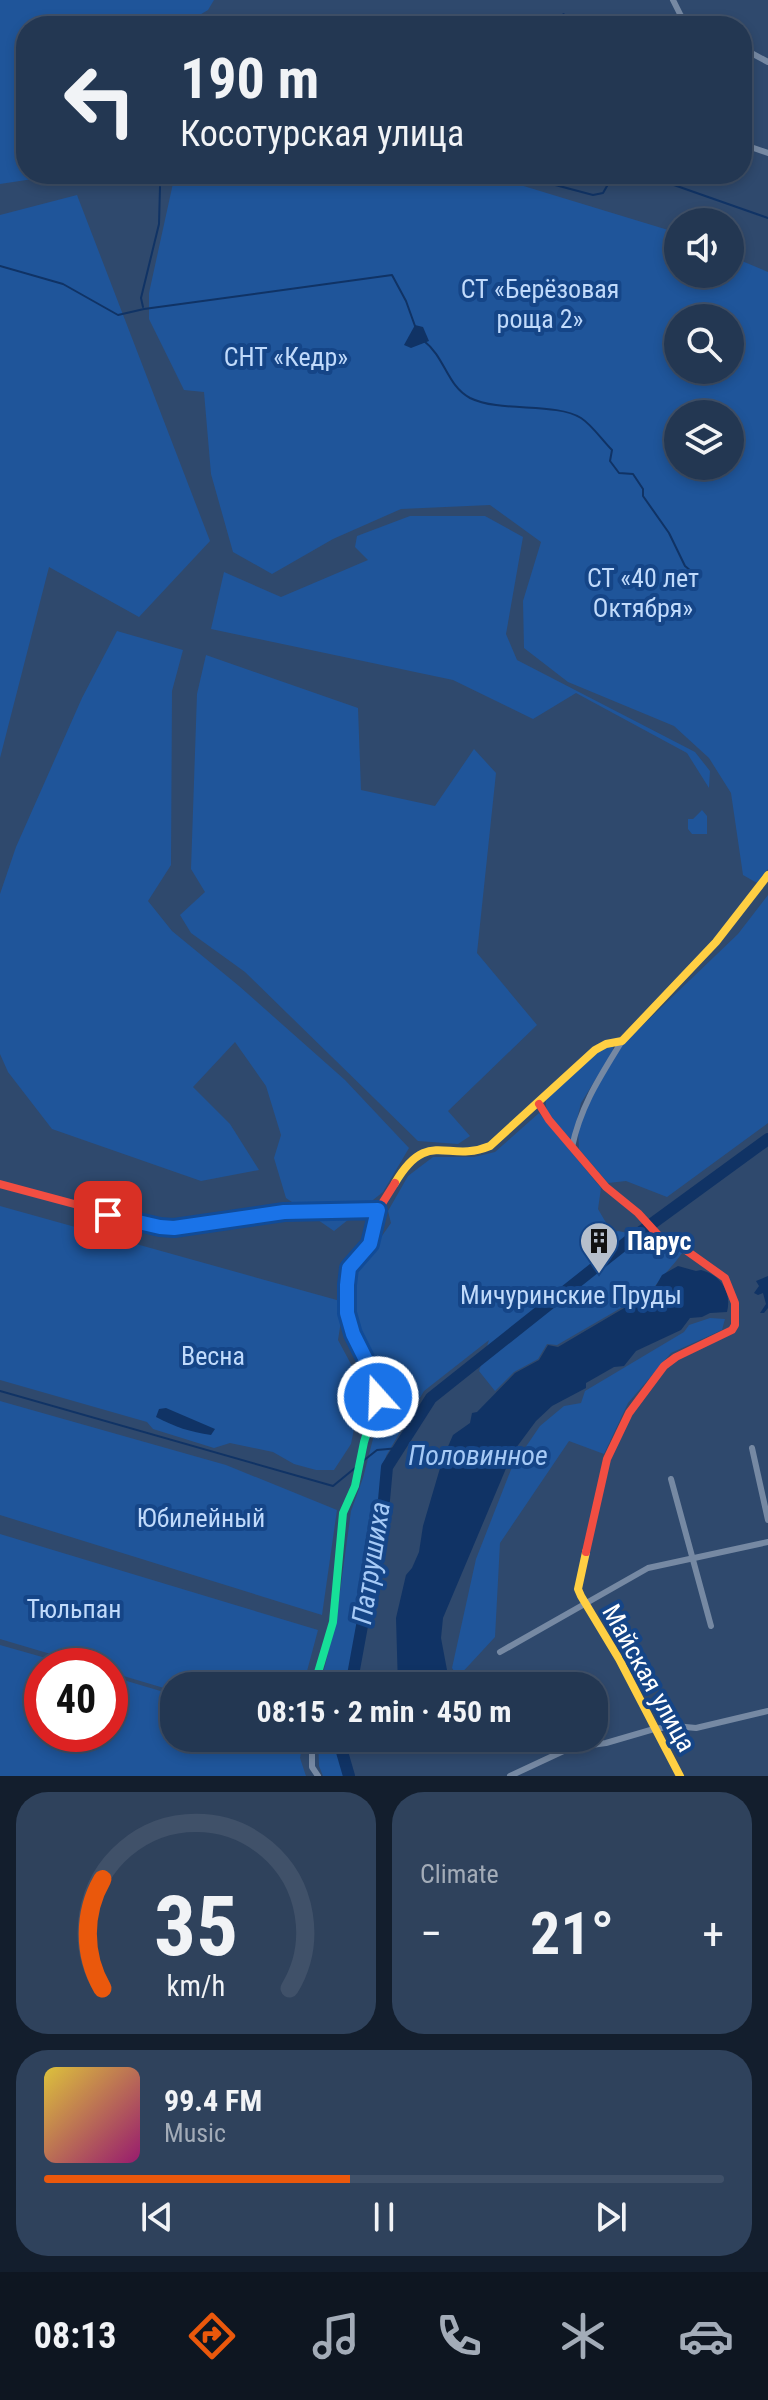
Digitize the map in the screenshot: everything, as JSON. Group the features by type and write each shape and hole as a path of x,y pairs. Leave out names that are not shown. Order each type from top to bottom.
{"street":[{"path":"673,0 681,16"},
{"path":"572,1147 585,1103 622,1041 716,942 768,875"},
{"path":"318,1672 333,1622 343,1513 355,1486 378,1397 376,1380 353,1334 347,1313 349,1268 370,1244 378,1210 389,1199 401,1172 419,1154 435,1150 472,1152 489,1147 595,1050 622,1041"},
{"path":"539,1104 572,1147"},
{"name":"Майская улица","path":"572,1147 606,1187 656,1232 725,1278 735,1303 735,1325 732,1330 664,1366 629,1413 607,1459 578,1589 634,1685 680,1776"},
{"path":"0,1184 160,1227 174,1228 284,1212 378,1210"},
{"path":"752,1448 768,1520"},
{"path":"671,1479 711,1626"},
{"path":"500,1652 648,1568 768,1542"},
{"path":"510,1776 570,1748 606,1743 654,1729 675,1726 696,1728 768,1711"},
{"path":"312,1752 312,1767 318,1776"}],"green space":[{"path":"0,0 214,0 208,10 198,16 16,16 16,182 0,184"},
{"path":"173,184 517,184 664,229 664,288 744,288 744,262 768,272 768,869 757,883 743,875 731,793 709,758 674,726 568,682 524,648 523,601 541,542 490,505 401,509 333,539 272,574 233,552 211,474 204,392 184,390 149,319 149,293"},
{"path":"77,195 210,541 139,617 49,567 0,758 0,215"},
{"path":"410,516 485,516 523,537 506,634 517,660 695,752 710,771 709,788 687,753 576,693 533,719 453,680 211,629 224,572 281,597 368,560 355,547 357,536"},
{"path":"117,631 183,650 172,691 171,865 148,901 172,931 345,1080 409,1148 383,1192 334,1231 286,1198 274,1158 281,1135 266,1086 235,1042 193,1087 230,1124 259,1170 201,1181 52,1129 8,1072 0,1054 0,894 16,847 82,698"},
{"path":"206,655 358,708 361,790 435,806 474,749 496,773 477,953 537,1025 448,1111 470,1136 458,1144 418,1141 245,972 191,933 180,915 205,892 191,869 197,694"},
{"path":"702,810 707,816 707,834 692,834 688,829 688,819 693,819"},
{"path":"768,895 768,1123 667,1197 626,1181 608,1183 579,1149 578,1130 585,1109 620,1047 738,934"},
{"path":"613,1045 613,1051 581,1103 572,1140 550,1117 546,1100 598,1050"},
{"name":"Мичуринские Пруды","path":"539,1113 601,1188 598,1209 612,1233 618,1231 663,1240 683,1252 652,1290 557,1345 547,1344 538,1359 514,1372 495,1391 479,1371 489,1340 424,1391 386,1456 349,1672 323,1672 336,1621 351,1511 363,1478 386,1388 355,1317 354,1276 391,1223 388,1211 408,1176 433,1157 474,1157 495,1152"},
{"name":"Весна","path":"0,1206 344,1302 338,1340 352,1366 357,1414 351,1444 334,1470 316,1470 294,1464 273,1452 230,1443 214,1448 153,1429 147,1422 0,1380"},
{"path":"710,1318 725,1319 722,1330 671,1353 628,1403 604,1454 569,1441 500,1543 495,1637 463,1672 455,1672 452,1668 476,1559 512,1467 540,1426 564,1406 581,1403 585,1391 684,1332 689,1325"},
{"name":"Юбилейный","path":"0,1401 226,1465 337,1510 322,1615 0,1515"},
{"name":"Тюльпан","path":"0,1534 318,1630 307,1672 160,1672 160,1687 128,1677 128,1648 30,1648 0,1639"},
{"path":"0,1645 24,1652 24,1752 128,1752 128,1681 160,1691 160,1752 301,1752 306,1776 0,1776"},
{"path":"318,1752 337,1752 345,1776 323,1776"}],"water":[{"path":"415,325 423,327 429,341 411,348 404,345"},
{"name":"Половинное","path":"678,1266 708,1272 719,1280 726,1291 727,1312 690,1318 681,1330 636,1351 624,1366 614,1367 586,1383 586,1388 552,1406 536,1421 513,1452 443,1618 441,1638 446,1672 398,1672 396,1618 406,1575 419,1552 423,1526 453,1435 470,1423 472,1413 477,1412 515,1373 539,1360 548,1345 558,1347 653,1291 662,1275"},
{"path":"768,1276 768,1308 760,1313 766,1304 763,1293 754,1293 759,1286 756,1281"},
{"path":"166,1408 215,1429 211,1435 196,1432 156,1417 159,1409"}],"waterway":[{"path":"552,184 593,195 603,193 608,184"},
{"path":"671,184 768,218"},
{"path":"143,307 141,298 159,224 160,187"},
{"path":"0,266 63,284 118,315 392,275 415,326"},
{"path":"424,341 437,355 456,386 470,398 497,405 557,410 585,421 612,450 610,461 619,473 633,474 685,566 697,576"},
{"name":"Патрушиха","path":"354,1672 383,1511 387,1467 431,1398 631,1239 768,1139"},
{"path":"0,1391 333,1486 355,1468"},
{"path":"363,1461 377,1450 399,1448"},
{"name":"Патрушиха","path":"342,1752 349,1776"}],"traffic: fast":[{"path":"318,1672 333,1622 343,1513 355,1486 378,1397 376,1380 353,1334 347,1313 349,1268 370,1244 378,1210"}],"traffic: slow":[{"path":"395,1183 407,1166 428,1151 462,1152 490,1146 595,1050 622,1041 716,942 768,875"},
{"path":"586,1552 578,1589 619,1659 680,1776"}],"traffic: jam":[{"path":"539,1104 606,1187 638,1213 659,1236 680,1246 725,1278 735,1303 735,1325 732,1330 664,1366 629,1413 607,1459 586,1552"},
{"path":"0,1184 160,1227 174,1228 284,1212 378,1210 395,1183"}],"place":[{"name":"Парус","path":"599,1275"}],"route":[{"path":"108,1215 174,1228 284,1212 378,1210 370,1244 349,1268 347,1313 353,1334 376,1380 378,1397"}],"park label":[{"name":"СТ «Берёзовая роща 2»","path":"540,304"},
{"name":"СНТ «Кедр»","path":"286,357"},
{"name":"СТ «40 лет Октября»","path":"643,593"}]}
